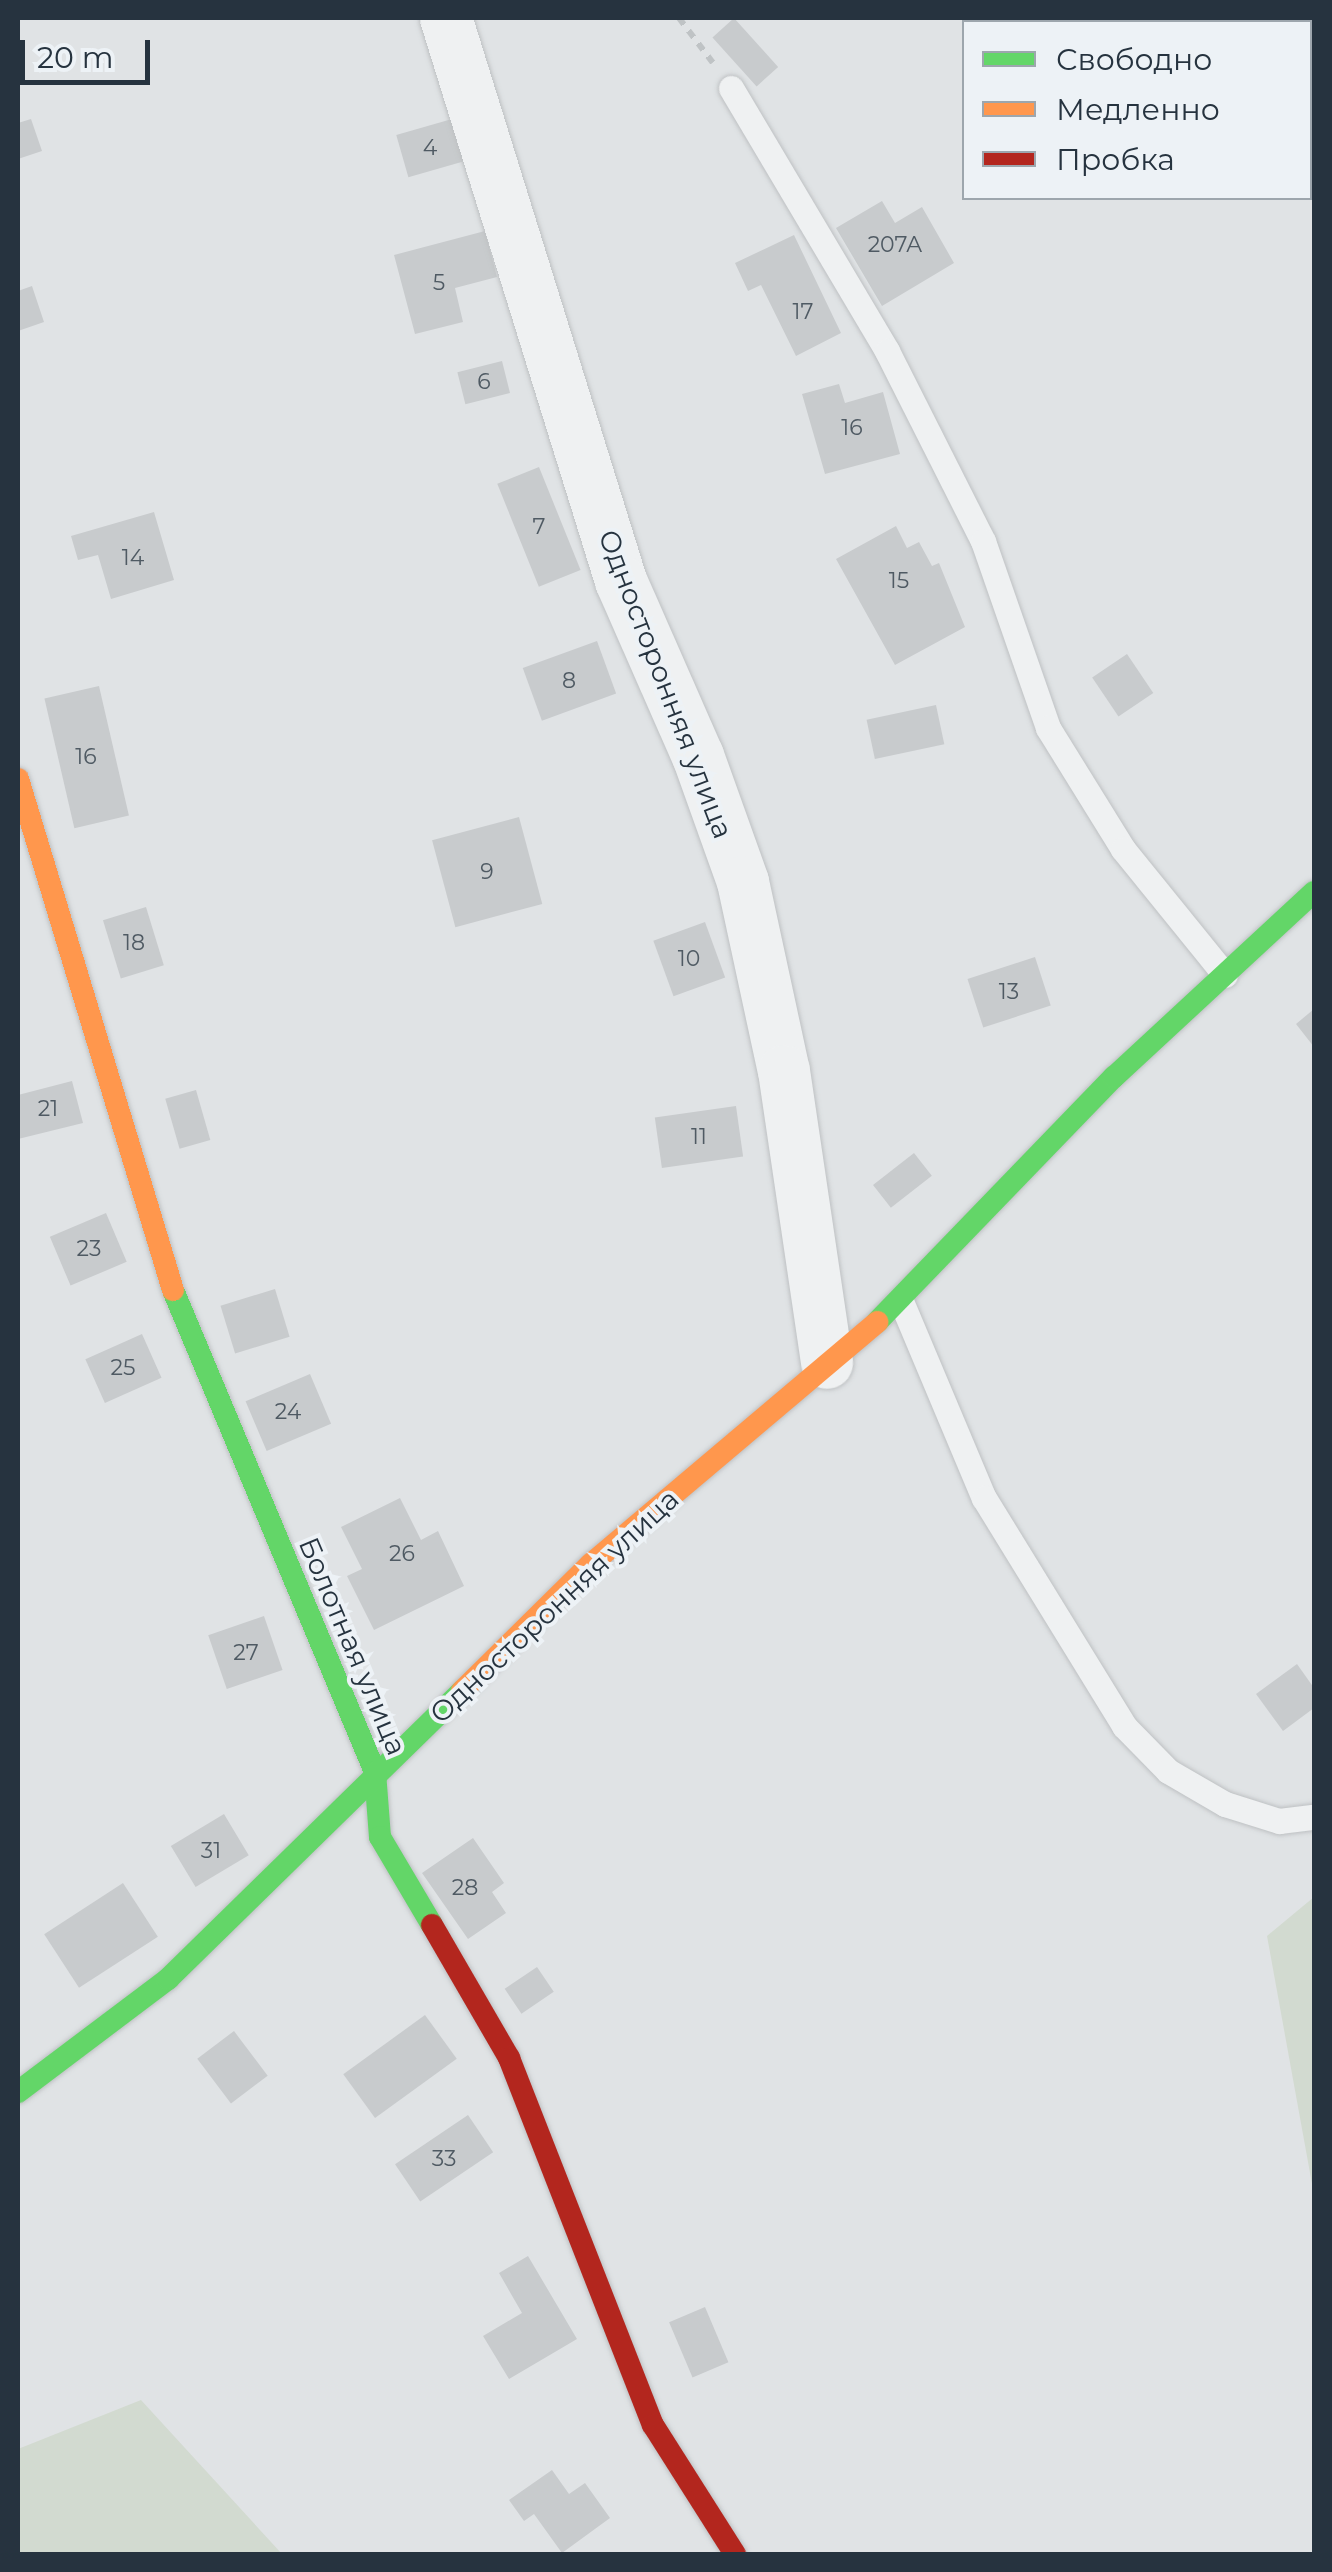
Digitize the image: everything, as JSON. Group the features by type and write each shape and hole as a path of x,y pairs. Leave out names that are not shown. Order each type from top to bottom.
{"street":[{"name":"Односторонняя улица","path":"446,18 621,580 698,756 743,882 784,1071 828,1364"},
{"name":"Болотная улица","path":"18,779 183,1322 376,1772 380,1837 509,2058 654,2425 735,2554"},
{"name":"Односторонняя улица","path":"18,2092 168,1980 591,1564 901,1301 1114,1077 1314,892"}],"lane":[{"path":"731,88 888,352 983,541 1048,728 1123,849 1225,974"},
{"path":"901,1301 984,1498 1124,1726 1168,1770 1225,1804 1278,1820 1314,1818"}],"path":[{"path":"680,18 731,88"}],"shaded area":[{"path":"1314,1897 1314,2195 1267,1936"},
{"path":"141,2400 282,2554 18,2554 18,2449"}],"building":[{"path":"734,18 778,67 757,86 712,37"},
{"path":"1314,96 1314,151 1312,151"},
{"path":"31,119 42,151 18,159 18,123"},
{"path":"452,119 464,161 408,177 396,135"},
{"path":"882,201 895,223 922,207 954,263 882,306 836,228"},
{"path":"485,231 497,277 455,288 463,322 415,334 394,255"},
{"path":"794,235 841,333 796,356 761,285 748,291 735,263"},
{"path":"32,286 44,322 18,331 18,291"},
{"path":"502,361 510,393 465,404 457,372"},
{"path":"839,384 845,403 883,392 900,454 825,474 802,394"},
{"path":"539,467 581,570 539,587 497,484"},
{"path":"154,512 174,580 111,599 98,555 78,560 71,536"},
{"path":"896,526 907,548 919,542 932,566 939,563 965,627 895,665 836,559"},
{"path":"597,641 616,694 542,721 523,668"},
{"path":"1127,654 1153,693 1118,716 1092,677"},
{"path":"99,686 129,816 74,828 44,699"},
{"path":"936,705 944,744 875,759 867,720"},
{"path":"519,817 542,904 455,927 432,840"},
{"path":"146,907 164,965 121,978 103,920"},
{"path":"705,922 725,977 673,996 653,941"},
{"path":"1035,957 1051,1006 983,1027 967,979"},
{"path":"1314,1009 1314,1047 1296,1024"},
{"path":"72,1081 83,1123 18,1139 18,1095"},
{"path":"196,1090 210,1140 180,1149 165,1099"},
{"path":"736,1106 743,1157 662,1168 655,1117"},
{"path":"914,1153 932,1176 891,1208 873,1185"},
{"path":"106,1213 127,1262 71,1286 50,1237"},
{"path":"275,1289 290,1337 235,1353 220,1306"},
{"path":"142,1334 162,1378 105,1403 85,1359"},
{"path":"310,1374 331,1424 267,1451 246,1401"},
{"path":"400,1498 421,1540 438,1531 464,1586 374,1630 347,1576 362,1569 341,1527"},
{"path":"264,1616 283,1670 227,1689 208,1635"},
{"path":"1297,1664 1314,1688 1314,1708 1283,1731 1256,1694"},
{"path":"224,1814 249,1855 196,1887 171,1846"},
{"path":"473,1838 504,1883 492,1892 506,1913 468,1939 422,1873"},
{"path":"123,1883 158,1937 79,1988 44,1934"},
{"path":"537,1967 554,1992 521,2014 505,1989"},
{"path":"425,2015 457,2059 375,2118 343,2074"},
{"path":"234,2031 268,2076 231,2103 197,2059"},
{"path":"468,2115 493,2152 420,2202 395,2164"},
{"path":"528,2256 577,2339 509,2379 483,2336 522,2313 499,2273"},
{"path":"705,2307 728,2362 693,2377 669,2322"},
{"path":"552,2470 569,2494 585,2483 610,2518 562,2553 534,2514 524,2521 509,2500"}],"traffic: fast":[{"path":"877,1322 1114,1077 1314,892"},
{"path":"173,1290 375,1772 380,1837 432,1925"},
{"path":"18,2092 168,1979 462,1691"}],"traffic: slow":[{"path":"18,779 173,1290"},
{"path":"462,1691 591,1564 877,1322"}],"traffic: jam":[{"path":"432,1925 509,2058 653,2425 735,2554"}]}
